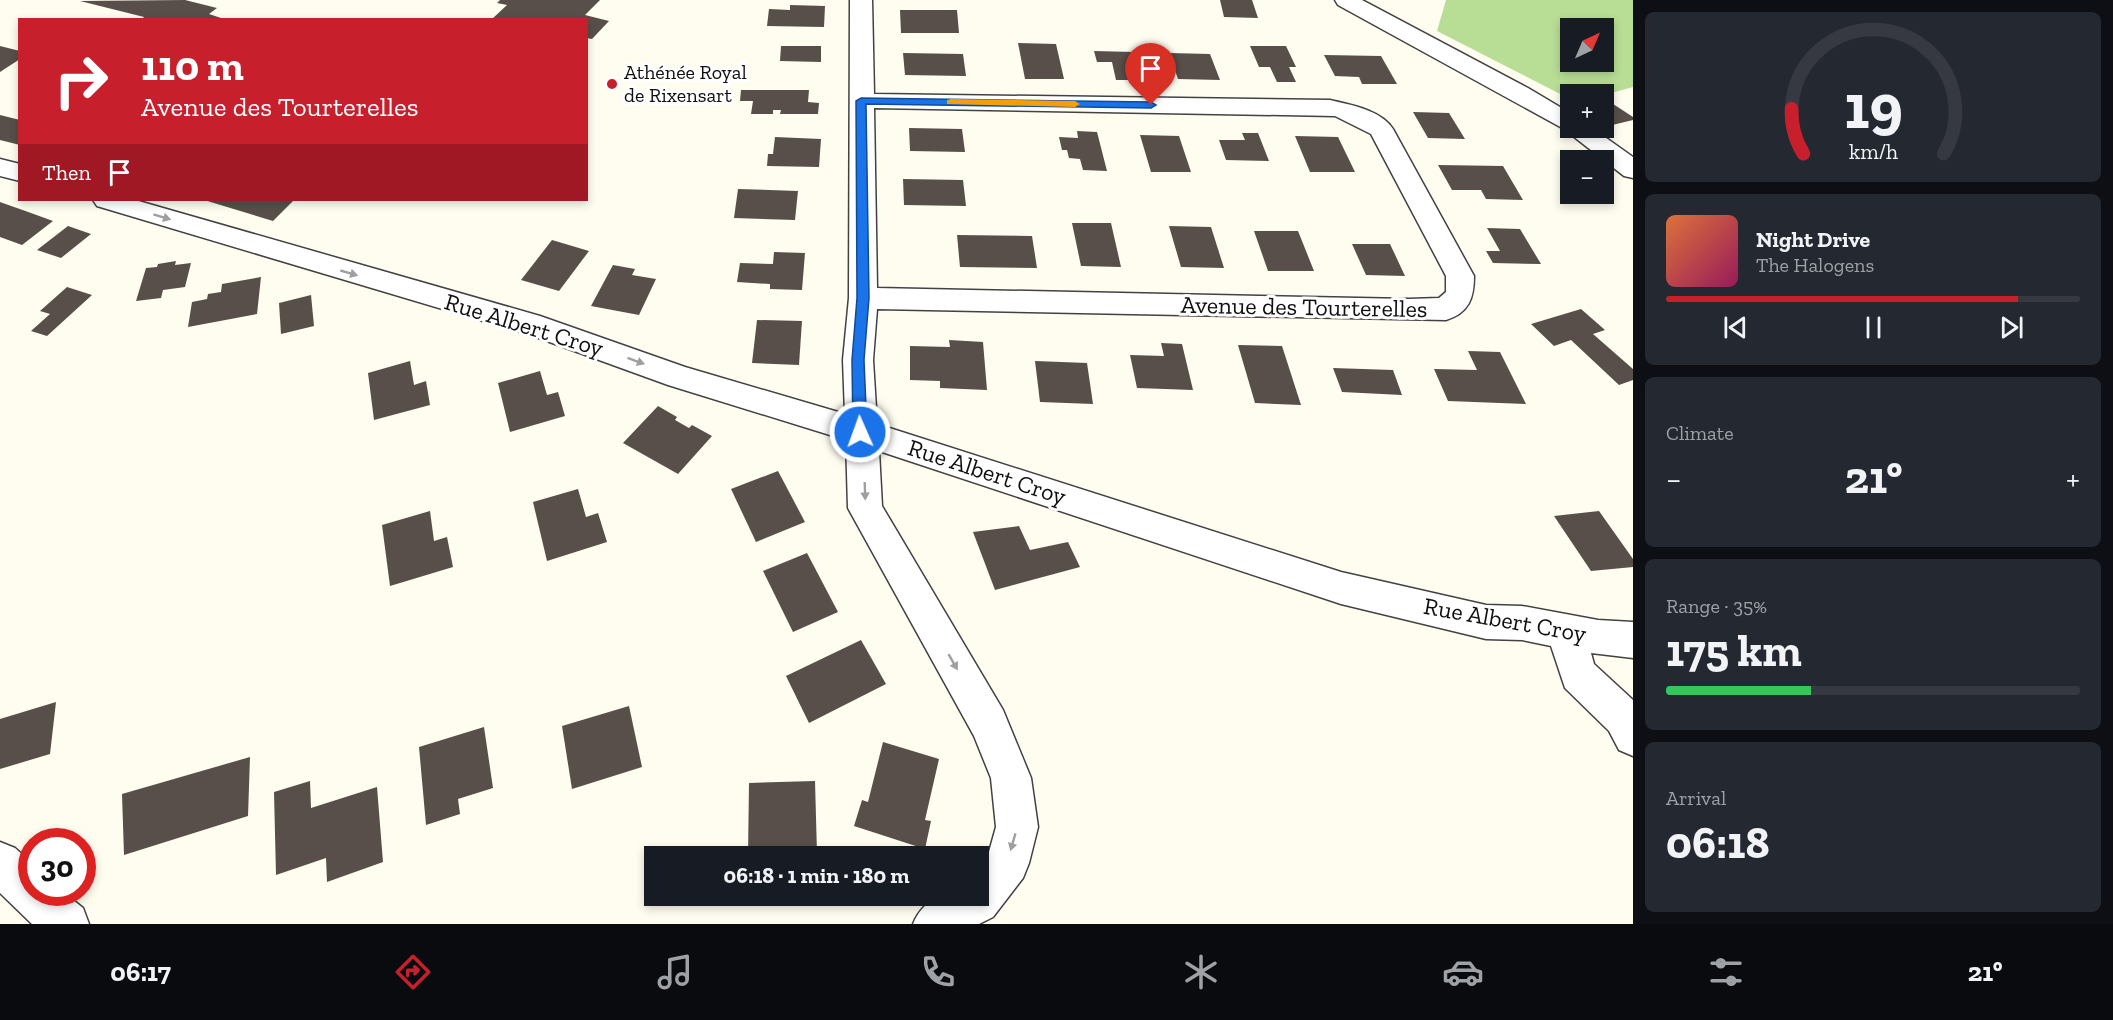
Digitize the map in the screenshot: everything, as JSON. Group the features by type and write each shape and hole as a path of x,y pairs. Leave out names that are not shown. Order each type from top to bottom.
{"street":[{"path":"861,0 863,298 858,360 865,508 989,724 1011,778 1017,827 1008,863 977,901 935,924"},
{"path":"1346,0 1520,93 1560,117"},
{"name":"Avenue des Tourterelles","path":"861,101 1318,107 1351,112 1366,118 1381,129 1460,276 1460,295 1446,309 863,298"},
{"path":"1590,138 1633,170"},
{"path":"0,167 18,172"},
{"name":"Rue Albert Croy","path":"109,201 540,327 679,377 860,432 1341,588 1486,622 1522,622 1598,637 1633,640"},
{"path":"1564,629 1579,675 1630,725"},
{"path":"0,862 63,923 67,924"}],"green space":[{"path":"1446,0 1633,0 1633,87 1614,92 1614,84 1560,84 1560,94 1437,31"}],"building":[{"path":"185,0 217,8 209,14 221,18 143,18 80,1"},
{"path":"500,0 600,0 585,15 609,21 592,39 588,38 588,18 493,18 507,5 497,3"},
{"path":"1220,0 1252,0 1258,18 1224,17"},
{"path":"790,5 825,6 824,27 767,26 769,9 790,10"},
{"path":"900,10 957,10 959,33 901,33"},
{"path":"1018,43 1056,44 1064,79 1025,79"},
{"path":"0,46 18,50 18,60 0,72"},
{"path":"781,46 821,46 821,62 780,61"},
{"path":"1250,46 1286,46 1296,67 1289,67 1296,82 1277,82 1270,67 1259,67"},
{"path":"1094,51 1134,52 1143,80 1116,80 1112,62 1097,62"},
{"path":"903,53 963,54 966,76 905,75"},
{"path":"1169,53 1210,54 1220,80 1178,79"},
{"path":"1324,55 1381,56 1397,84 1362,84 1359,77 1335,76"},
{"path":"741,90 809,90 808,102 819,103 818,114 780,114 781,110 773,110 773,114 751,114 753,101 740,101"},
{"path":"1614,105 1633,117 1633,120 1614,125"},
{"path":"1413,112 1449,113 1465,139 1428,138"},
{"path":"0,115 18,120 18,144 0,140"},
{"path":"909,128 962,129 965,152 910,151"},
{"path":"1077,131 1097,132 1107,171 1083,170 1080,159 1069,158 1067,150 1062,150 1059,137 1078,138"},
{"path":"1242,133 1258,133 1269,161 1226,160 1219,140 1245,140"},
{"path":"1140,135 1179,136 1191,172 1151,172"},
{"path":"1295,136 1338,137 1355,172 1310,172"},
{"path":"775,137 821,139 819,167 767,166 768,154 773,154"},
{"path":"1438,165 1503,166 1523,200 1486,199 1481,190 1452,190"},
{"path":"903,179 963,180 966,206 904,205"},
{"path":"738,189 798,191 795,220 734,218"},
{"path":"207,201 293,201 273,221"},
{"path":"0,202 53,221 22,245 0,237"},
{"path":"1072,223 1111,223 1121,267 1081,266"},
{"path":"68,226 91,234 61,258 37,250"},
{"path":"1169,226 1211,227 1224,268 1181,267"},
{"path":"1487,228 1520,229 1541,264 1493,263 1486,251 1500,251"},
{"path":"1254,231 1298,231 1314,271 1268,271"},
{"path":"957,235 1032,236 1037,268 960,267"},
{"path":"552,240 589,251 559,291 521,280"},
{"path":"1352,244 1390,244 1405,276 1366,275"},
{"path":"774,252 805,253 802,290 770,289 770,284 737,282 740,263 773,264"},
{"path":"176,261 175,265 191,263 185,287 163,290 161,298 136,301 146,268"},
{"path":"613,265 635,269 632,275 656,279 639,315 591,306"},
{"path":"261,277 257,314 188,327 192,302 207,299 208,294 221,292 222,284"},
{"path":"67,287 92,295 47,336 31,331 50,314 40,311"},
{"path":"311,295 314,326 281,334 279,303"},
{"path":"1581,309 1605,330 1593,334 1633,369 1633,380 1619,385 1571,340 1554,346 1531,324"},
{"path":"757,320 802,321 799,365 752,363"},
{"path":"949,340 983,342 987,390 940,388 940,381 910,380 910,346 950,347"},
{"path":"1161,343 1182,344 1193,390 1137,388 1130,355 1164,356"},
{"path":"1238,345 1282,346 1301,405 1255,403"},
{"path":"1468,351 1500,352 1526,404 1448,401 1434,369 1477,370"},
{"path":"410,361 414,385 426,381 430,405 374,420 368,373"},
{"path":"1035,361 1087,363 1093,404 1040,402"},
{"path":"1333,368 1393,370 1402,395 1342,392"},
{"path":"540,371 547,395 558,392 565,416 510,432 498,383"},
{"path":"658,406 677,417 675,420 689,428 692,425 712,436 678,474 623,443"},
{"path":"778,471 805,522 756,542 731,489"},
{"path":"578,489 586,517 598,513 607,542 547,561 533,502"},
{"path":"430,511 434,541 447,537 453,567 390,586 382,525"},
{"path":"1599,511 1633,559 1633,567 1591,571 1554,516"},
{"path":"1019,526 1030,550 1068,542 1080,567 995,590 973,532"},
{"path":"807,553 838,612 793,632 763,571"},
{"path":"861,640 886,684 809,723 786,676"},
{"path":"56,702 50,754 0,769 0,719"},
{"path":"629,706 642,767 572,789 562,726"},
{"path":"484,727 493,788 458,799 460,814 426,825 419,747"},
{"path":"883,742 939,759 925,820 931,821 926,846 916,846 854,826 862,800 868,802"},
{"path":"250,757 248,816 124,855 122,794"},
{"path":"310,781 311,808 377,787 383,862 327,882 326,858 276,875 274,792"},
{"path":"815,781 817,846 748,846 749,783"}],"slow traffic":[{"path":"951,102 1075,104"}],"place":[{"name":"Athénée Royal de Rixensart","path":"612,84"}],"route":[{"path":"860,432 858,360 863,298 861,101 1151,105"}]}
